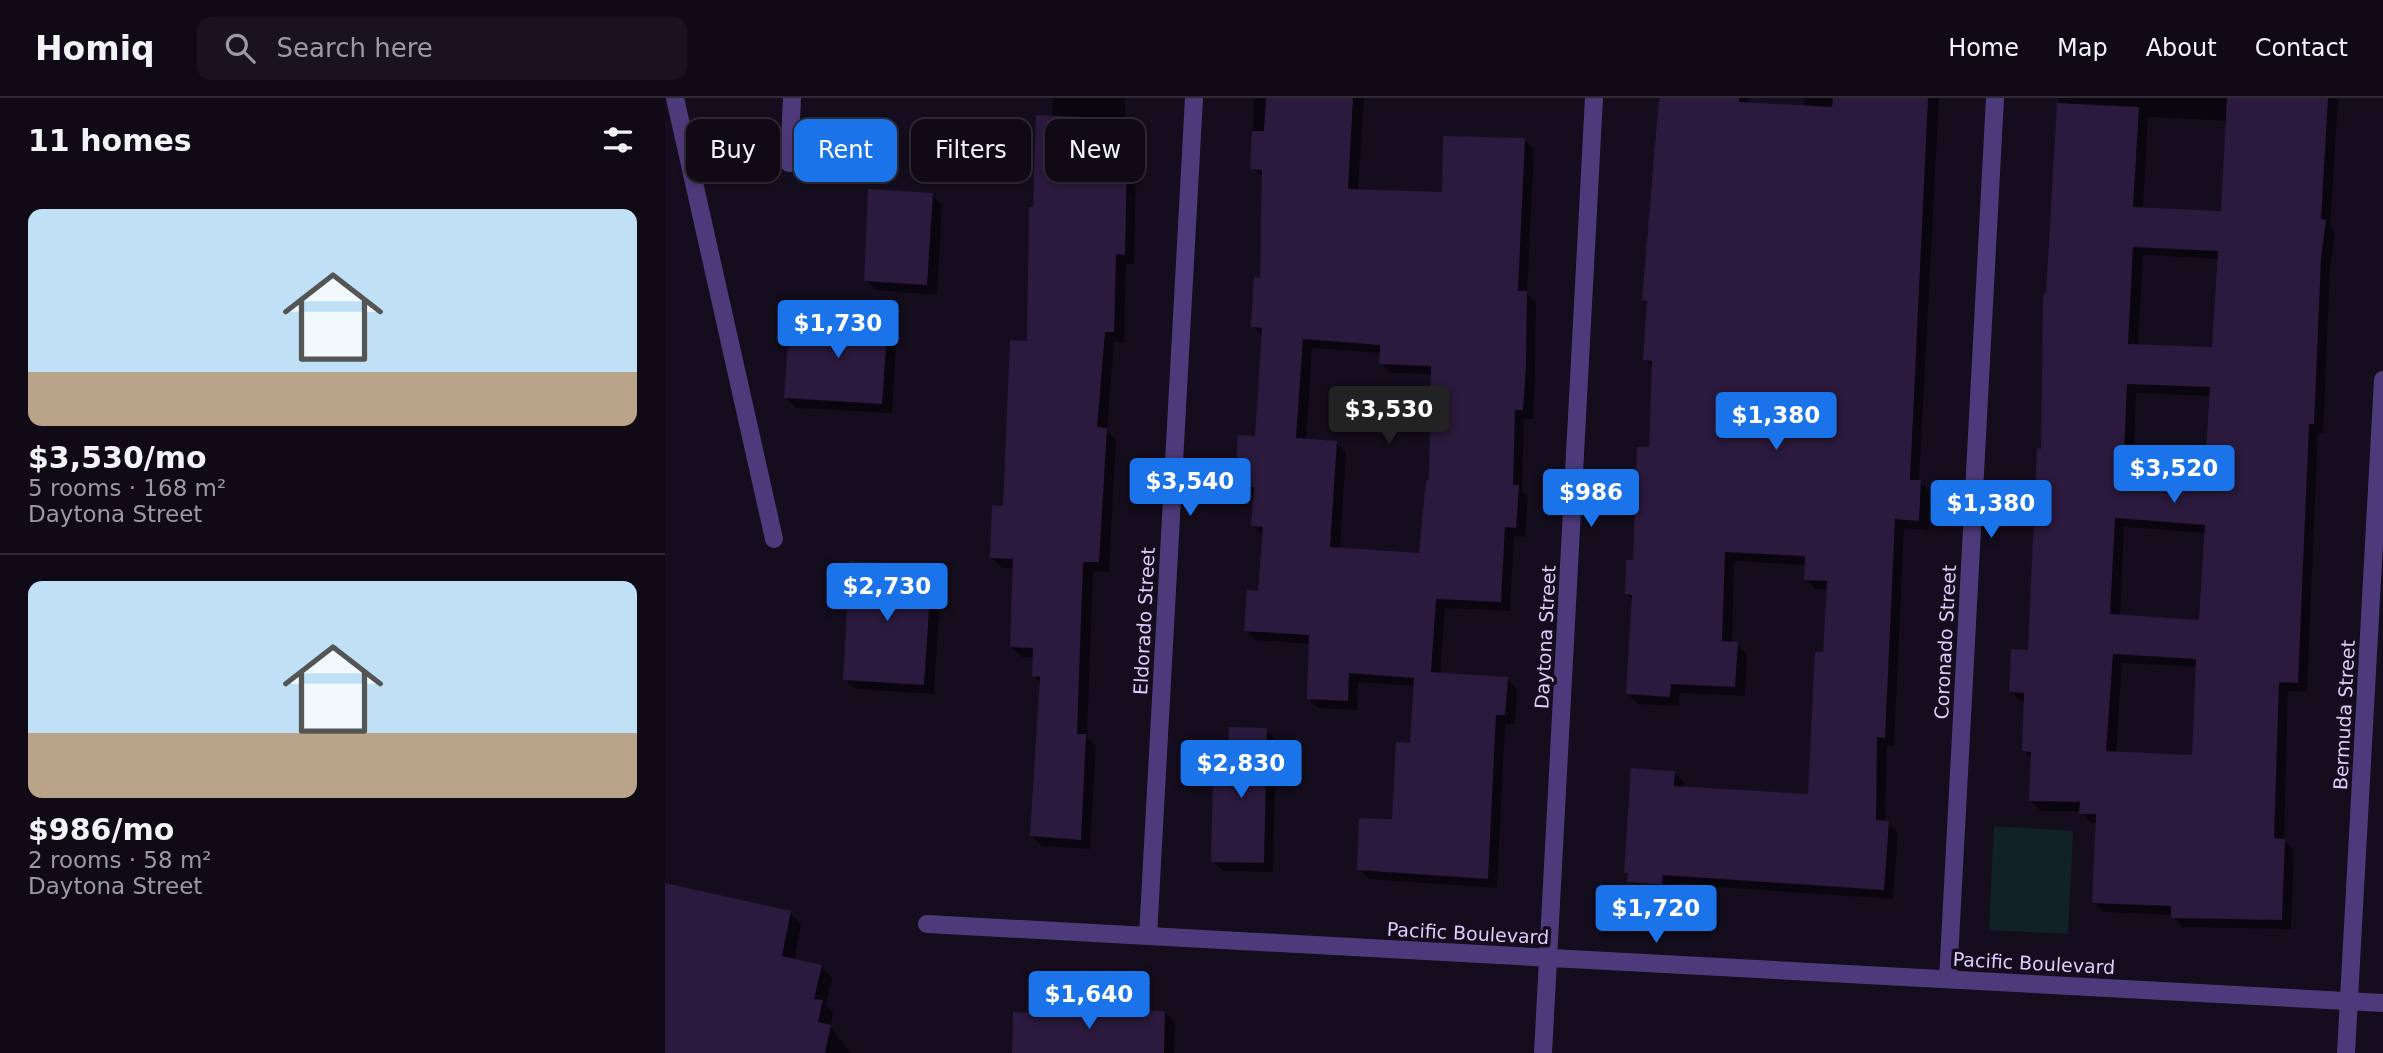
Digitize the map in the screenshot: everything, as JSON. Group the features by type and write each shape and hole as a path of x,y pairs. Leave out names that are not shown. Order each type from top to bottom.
{"street":[{"path":"675,98 774,540"},
{"path":"789,163 792,98"},
{"name":"Eldorado Street","path":"1148,936 1194,98"},
{"name":"Daytona Street","path":"1543,1053 1594,98"},
{"name":"Coronado Street","path":"1948,979 1996,98"},
{"name":"Bermuda Street","path":"2346,1053 2383,380"},
{"name":"Pacific Boulevard","path":"927,925 2383,1003"}],"green space":[{"path":"1994,826 2073,831 2068,934 1989,930"}],"building":[{"path":"1266,98 1353,98 1348,189 1442,192 1443,136 1525,138 1518,291 1527,291 1526,366 1523,410 1515,410 1513,485 1519,485 1516,528 1505,527 1501,602 1436,599 1431,672 1508,677 1505,715 1496,715 1488,879 1357,870 1359,818 1392,819 1396,742 1410,743 1414,678 1349,673 1348,701 1307,699 1309,635 1244,631 1247,590 1258,591 1263,527 1251,526 1254,487 1235,486 1238,435 1255,436 1262,328 1251,327 1254,277 1260,278 1262,170 1250,169 1252,131 1264,131","holes":["1303,339 1380,345 1379,364 1431,366 1429,480 1426,480 1419,553 1330,547 1337,441 1296,438"]},
{"path":"1659,98 1739,98 1739,102 1832,107 1833,98 1928,98 1910,480 1921,480 1919,521 1895,519 1885,738 1877,737 1876,820 1889,821 1884,890 1663,875 1662,885 1627,882 1628,873 1624,873 1631,768 1675,771 1674,786 1808,794 1815,652 1823,652 1827,581 1804,580 1805,556 1725,552 1722,641 1738,642 1735,687 1671,684 1670,697 1626,694 1632,595 1625,594 1626,560 1633,560 1637,447 1649,447 1652,361 1643,360 1647,301 1642,300"},
{"path":"2227,98 2328,98 2321,219 2326,220 2321,258 2314,424 2309,424 2298,683 2279,682 2274,838 2285,839 2282,920 2171,918 2171,906 2092,903 2096,814 2079,814 2080,802 2029,801 2031,752 2022,751 2024,693 2009,692 2011,649 2028,650 2037,448 2041,449 2043,293 2046,294 2057,103 2139,107 2133,207 2221,211","holes":["2133,247 2218,251 2212,347 2128,344","2127,384 2210,387 2204,486 2123,480","2115,518 2205,525 2199,620 2110,614","2113,654 2196,659 2192,755 2106,751"]},
{"path":"1036,115 1128,119 1045,119 1045,182 1127,182 1125,255 1116,254 1114,332 1105,332 1097,427 1107,428 1099,562 1083,562 1077,734 1086,734 1081,840 1030,836 1040,677 1032,676 1033,648 1010,647 1013,559 990,558 992,505 1003,506 1010,340 1027,341 1029,207 1033,207"},
{"path":"868,189 933,193 927,285 864,281"},
{"path":"822,313 888,317 882,404 784,398 789,327 821,328"},
{"path":"850,561 932,566 924,685 843,680"},
{"path":"1229,727 1267,728 1264,863 1211,862 1213,775 1228,775"},
{"path":"665,883 791,911 782,956 822,965 814,999 823,1000 818,1022 831,1025 825,1053 665,1053"},
{"path":"1045,1006 1165,1011 1164,1053 1012,1053 1013,1012 1045,1013"}]}
